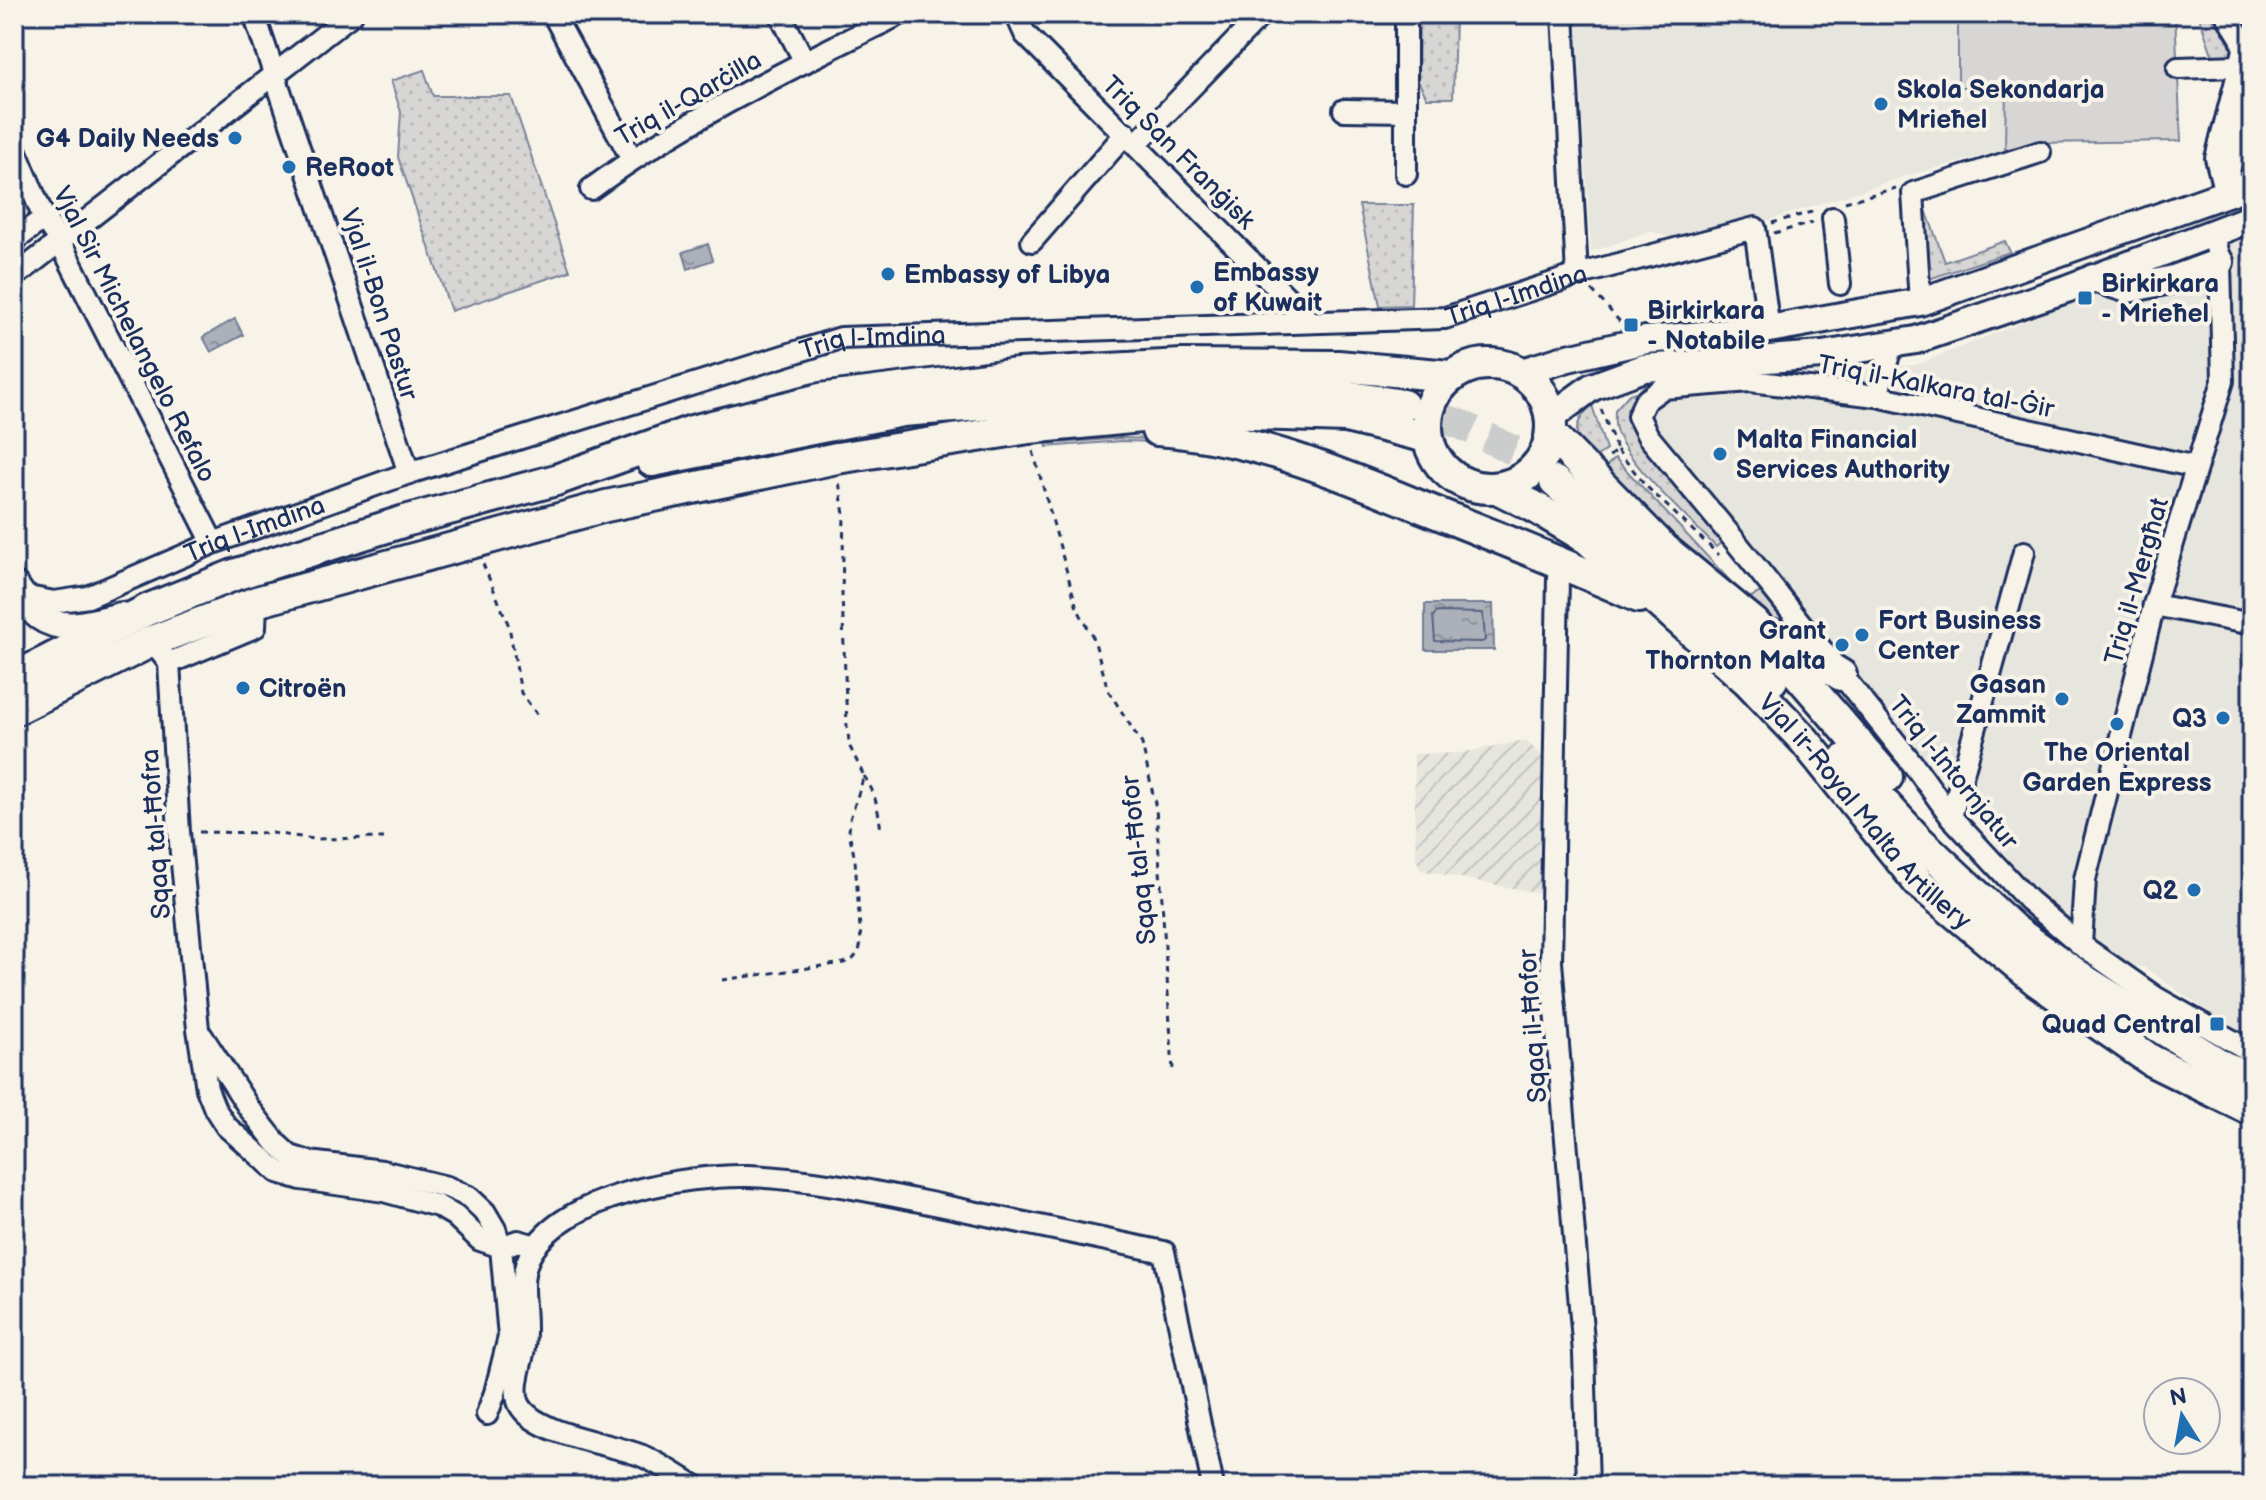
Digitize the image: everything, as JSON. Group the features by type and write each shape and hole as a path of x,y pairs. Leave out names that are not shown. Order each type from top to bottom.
{"highway":[{"name":"Triq l-Imdina","path":"556,480 692,431 820,399 1018,374 1182,365 1338,366 1456,373 1492,363 1522,372"},
{"path":"1456,373 1435,393 1427,414 1427,437 1440,466 1452,477 1481,488 1497,488 1513,484 1533,470 1547,450 1551,425 1546,399 1536,384 1522,372"},
{"name":"Triq l-Imdina","path":"14,678 147,610 234,575 405,521 556,480 902,411 1122,394 1219,391 1331,394 1403,405"},
{"path":"14,710 160,652 256,602 606,506 837,458 1038,427 1161,415 1307,415 1365,420 1427,437"},
{"name":"Vjal ir-Royal Malta Artillery","path":"1551,425 1588,472 1664,549 1754,623 1926,822 2087,982"},
{"path":"1038,427 1160,431 1256,446 1336,472 1563,563 1666,609"},
{"name":"Vjal ir-Royal Malta Artillery","path":"1555,482 1737,641 1916,838 2014,930 2087,982 2224,1067 2252,1078"},
{"name":"Vjal ir-Royal Malta Artillery","path":"1497,488 1588,539 1748,681 1805,741 1919,883 2037,981 2152,1061 2252,1110"},
{"path":"1754,623 1841,675"}],"main road":[{"name":"Triq l-Imdina","path":"1522,372 1646,340 1769,329 1842,301 1920,302 2099,241 2252,184"},
{"path":"2225,193 2252,206"},
{"path":"2099,241 2120,241 2189,218 2210,224 2212,232"},
{"path":"1551,425 1592,387 1644,368 1822,355 1916,340 2252,218"},
{"path":"2093,278 2128,289 2174,279 2220,262"},
{"path":"18,590 39,616 73,627 147,610"}],"street":[{"name":"Vjal il-Bon Pastur","path":"254,14 409,473"},
{"path":"14,277 352,14"},
{"path":"553,14 632,159"},
{"path":"780,14 805,62"},
{"name":"Triq il-Qarċilla","path":"591,189 686,125 900,14"},
{"name":"Triq San Franġisk","path":"1016,14 1025,34 1311,322"},
{"path":"1032,241 1131,138 1262,14"},
{"path":"1406,14 1406,174"},
{"path":"1563,14 1577,275"},
{"path":"2225,193 2216,158 2245,69 2241,38 2226,14"},
{"path":"2178,68 2245,69"},
{"path":"1344,110 1406,111"},
{"name":"Vjal Sir Michelangelo Refalo","path":"14,147 44,218 59,240 213,543"},
{"path":"1920,302 1913,193 2040,152"},
{"path":"14,241 44,218"},
{"path":"1833,218 1842,301"},
{"name":"Triq il-Mergħat","path":"2081,945 2085,879 2154,605 2223,381 2220,262 2212,232"},
{"path":"1756,233 1769,329"},
{"name":"Triq l-Imdina","path":"18,590 54,602 88,597 213,543 409,473 841,338 1445,318 1577,275 1756,233"},
{"path":"1877,396 1892,344"},
{"name":"Triq il-Kalkara tal-Ġir","path":"1663,388 1750,381 1877,396 2196,467"},
{"name":"Triq l-Intornjatur","path":"1663,388 1645,401 1638,416 1648,436 1736,542 1951,817 2028,900 2081,945 2155,997 2252,1052"},
{"path":"1951,817 2024,552"},
{"name":"Sqaq il-Ħofor","path":"1563,563 1558,577 1551,962 1584,1353 1588,1486"},
{"path":"2154,605 2252,624"},
{"name":"Sqaq tal-Ħofra","path":"160,652 198,1029 207,1089 215,1109 226,1126 278,1172 301,1179 384,1191 438,1206 455,1216 480,1240 501,1247"},
{"name":"Sqaq tal-Ħofra","path":"198,1029 249,1108 290,1156 309,1162 382,1171 447,1187 469,1197 485,1212 501,1247 509,1337 487,1414"},
{"path":"695,1486 637,1454 590,1441 535,1420 522,1410 517,1398 525,1345 524,1272 536,1246 546,1234 599,1201 629,1191 744,1176 782,1178 888,1195 1164,1252 1213,1486"},
{"path":"501,1247 518,1241 536,1246"}],"path":[{"path":"1756,233 1833,218"},
{"path":"1592,387 1617,450 1647,487 1718,556 1736,542"},
{"name":"Sqaq tal-Ħofor","path":"1038,427 1077,608 1094,639 1108,690 1142,744 1156,808 1173,1070"},
{"path":"1588,472 1617,450"},
{"path":"837,458 844,515 842,594 847,727 850,747 877,800 881,830"},
{"path":"476,542 509,626 521,693 539,717"},
{"path":"722,980 844,963 859,952 858,897 849,832 864,776"},
{"path":"179,832 272,833 314,839 384,838"}],"shaded area":[{"path":"1419,14 1455,14 1453,98 1427,98 1418,81"},
{"name":"Skola Sekondarja Mrieħel","path":"1579,14 1780,14 1780,18 1935,14 2175,14 2181,141 2031,143 1910,175 1769,220 1745,217 1676,239 1650,231 1591,252"},
{"path":"1958,14 2175,14 2181,141 2031,143 2005,150 2006,87 1958,87"},
{"path":"2198,14 2209,14 2237,58 2213,57"},
{"path":"424,70 433,96 511,96 570,271 451,311 398,157 401,112 391,81"},
{"path":"1359,205 1414,205 1411,305 1380,306"},
{"path":"1925,207 1945,262 2005,241 2010,252 1923,281 1918,209"},
{"path":"2252,236 2252,611 2170,595 2235,384 2226,240"},
{"path":"2208,248 2217,374 2141,612 2252,632 2252,1042 2144,967 2125,967 2072,925 2033,888 1650,427 1645,413 1677,382 1916,365"},
{"path":"1656,385 1641,443 1722,542 1716,547 1645,474 1631,457 1616,429 1615,410 1629,394"},
{"path":"1592,405 1606,450 1591,460 1577,432 1580,419"},
{"path":"1121,438 1156,439 1156,442 1122,441 1047,447 1046,444"},
{"path":"1615,458 1747,599 1761,592 1787,625 1783,629 1745,605 1598,474"},
{"path":"1525,740 1546,760 1542,803 1546,823 1543,894 1421,870 1416,858 1414,754 1461,753"}],"water":[{"path":"708,244 713,260 688,269 683,252"},
{"path":"235,319 243,335 211,352 203,337"},
{"path":"1425,604 1493,604 1494,650 1425,650"}],"tunnel":[{"path":"1403,405 1462,425 1515,451 1555,482"}],"place":[{"name":"Skola Sekondarja Mrieħel","path":"1881,104"},
{"name":"G4 Daily Needs","path":"235,138"},
{"name":"ReRoot","path":"289,167"},
{"name":"Embassy of Libya","path":"888,274"},
{"name":"Embassy of Kuwait","path":"1197,287"},
{"name":"Birkirkara - Mrieħel","path":"2085,298"},
{"name":"Birkirkara - Notabile","path":"1631,325"},
{"name":"Malta Financial Services Authority","path":"1720,454"},
{"name":"Fort Business Center","path":"1862,635"},
{"name":"Grant Thornton Malta","path":"1842,645"},
{"name":"Citroën","path":"243,688"},
{"name":"Gasan Zammit","path":"2062,699"},
{"name":"Q3","path":"2223,718"},
{"name":"The Oriental Garden Express","path":"2117,724"},
{"name":"Q2","path":"2194,890"},
{"name":"Quad Central","path":"2217,1024"}]}
